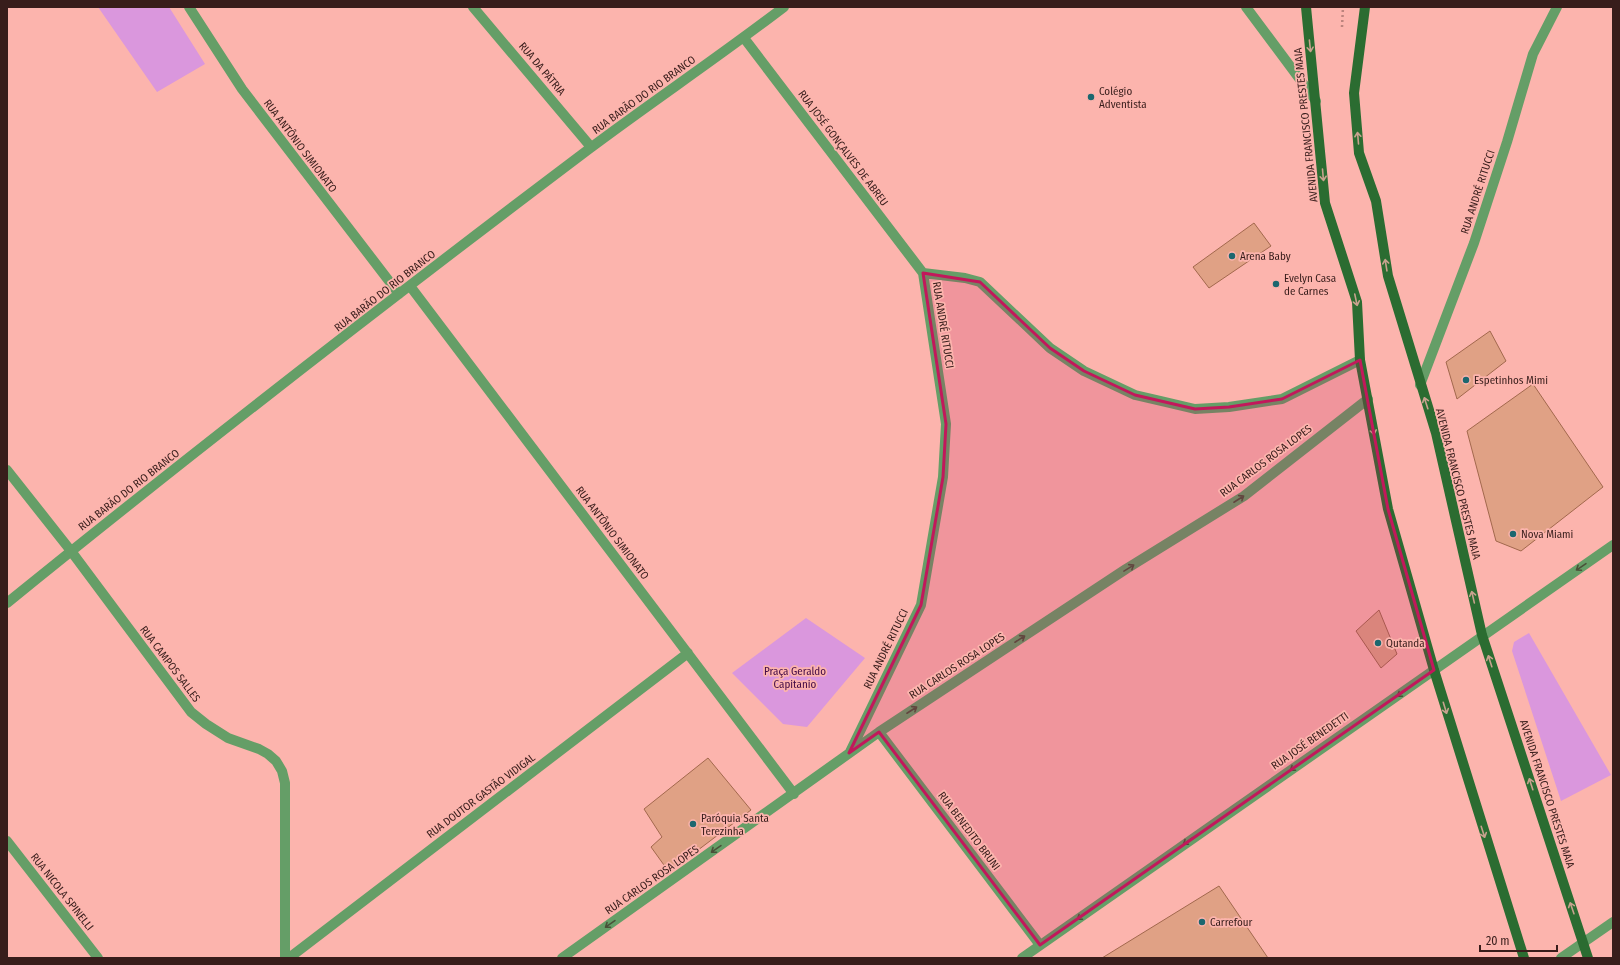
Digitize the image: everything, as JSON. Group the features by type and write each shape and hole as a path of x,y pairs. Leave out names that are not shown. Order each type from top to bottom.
{"main road":[{"name":"AVENIDA FRANCISCO PRESTES MAIA","path":"1306,7 1325,203 1357,302 1360,360 1388,510 1434,670 1524,958"},
{"name":"AVENIDA FRANCISCO PRESTES MAIA","path":"1365,7 1354,93 1359,153 1376,200 1388,276 1420,385 1436,433 1482,635 1588,958"}],"street":[{"name":"RUA ANTÔNIO SIMIONATO","path":"189,7 242,89 399,294"},
{"name":"RUA DA PÁTRIA","path":"473,7 591,147"},
{"name":"RUA BARÃO DO RIO BRANCO","path":"7,603 71,551 399,294 591,147 744,38 784,7"},
{"path":"1246,7 1316,102"},
{"name":"RUA ANDRÉ RITUCCI","path":"1420,385 1474,243 1507,142 1533,54 1557,7"},
{"name":"RUA JOSÉ GONÇALVES DE ABREU","path":"744,38 923,273"},
{"name":"RUA ANDRÉ RITUCCI","path":"849,753 921,605 943,477 946,424 923,273 965,278 980,282 1050,348 1084,371 1135,395 1196,408 1230,408 1282,399 1360,360"},
{"name":"RUA ANTÔNIO SIMIONATO","path":"410,286 794,794"},
{"name":"RUA CARLOS ROSA LOPES","path":"562,958 879,732 1126,570 1244,496 1368,399"},
{"name":"RUA CAMPOS SALLES","path":"7,470 71,551 191,712 224,736 268,754 276,761 282,771 285,783 285,958"},
{"name":"RUA JOSÉ BENEDETTI","path":"1022,958 1482,635 1613,545"},
{"name":"RUA DOUTOR GASTÃO VIDIGAL","path":"289,958 688,653"},
{"name":"RUA BENEDITO BRUNI","path":"879,732 1040,945"},
{"name":"RUA NICOLA SPINELLI","path":"7,841 98,958"},
{"path":"1561,958 1613,922"}],"highlighted area":[{"path":"923,273 980,282 1050,348 1084,371 1135,395 1195,409 1229,407 1282,399 1360,360 1388,509 1434,670 1040,945 879,732 849,753 921,605 943,477 946,424"}],"green space":[{"path":"98,7 169,7 205,64 157,92"},
{"name":"Praça Geraldo Capitanio","path":"806,618 865,658 807,727 783,724 732,673"},
{"path":"1529,633 1611,775 1561,801 1512,651 1514,642"}],"building":[{"name":"Arena Baby","path":"1254,223 1271,246 1209,288 1193,267"},
{"name":"Espetinhos Mimi","path":"1490,331 1506,361 1457,399 1446,362"},
{"path":"1533,384 1603,487 1521,551 1496,541 1467,431"},
{"name":"Qutanda","path":"1379,610 1397,654 1381,668 1356,631"},
{"name":"Paróquia Santa Terezinha","path":"708,758 751,810 669,872 651,847 662,837 644,809"},
{"name":"Carrefour","path":"1219,886 1268,958 1102,958"}],"place":[{"name":"Colégio Adventista","path":"1091,97"},
{"name":"Arena Baby","path":"1232,256"},
{"name":"Evelyn Casa de Carnes","path":"1276,284"},
{"name":"Espetinhos Mimi","path":"1466,380"},
{"name":"Nova Miami","path":"1513,534"},
{"name":"Qutanda","path":"1378,643"},
{"name":"Paróquia Santa Terezinha","path":"693,824"},
{"name":"Carrefour","path":"1202,922"}]}
